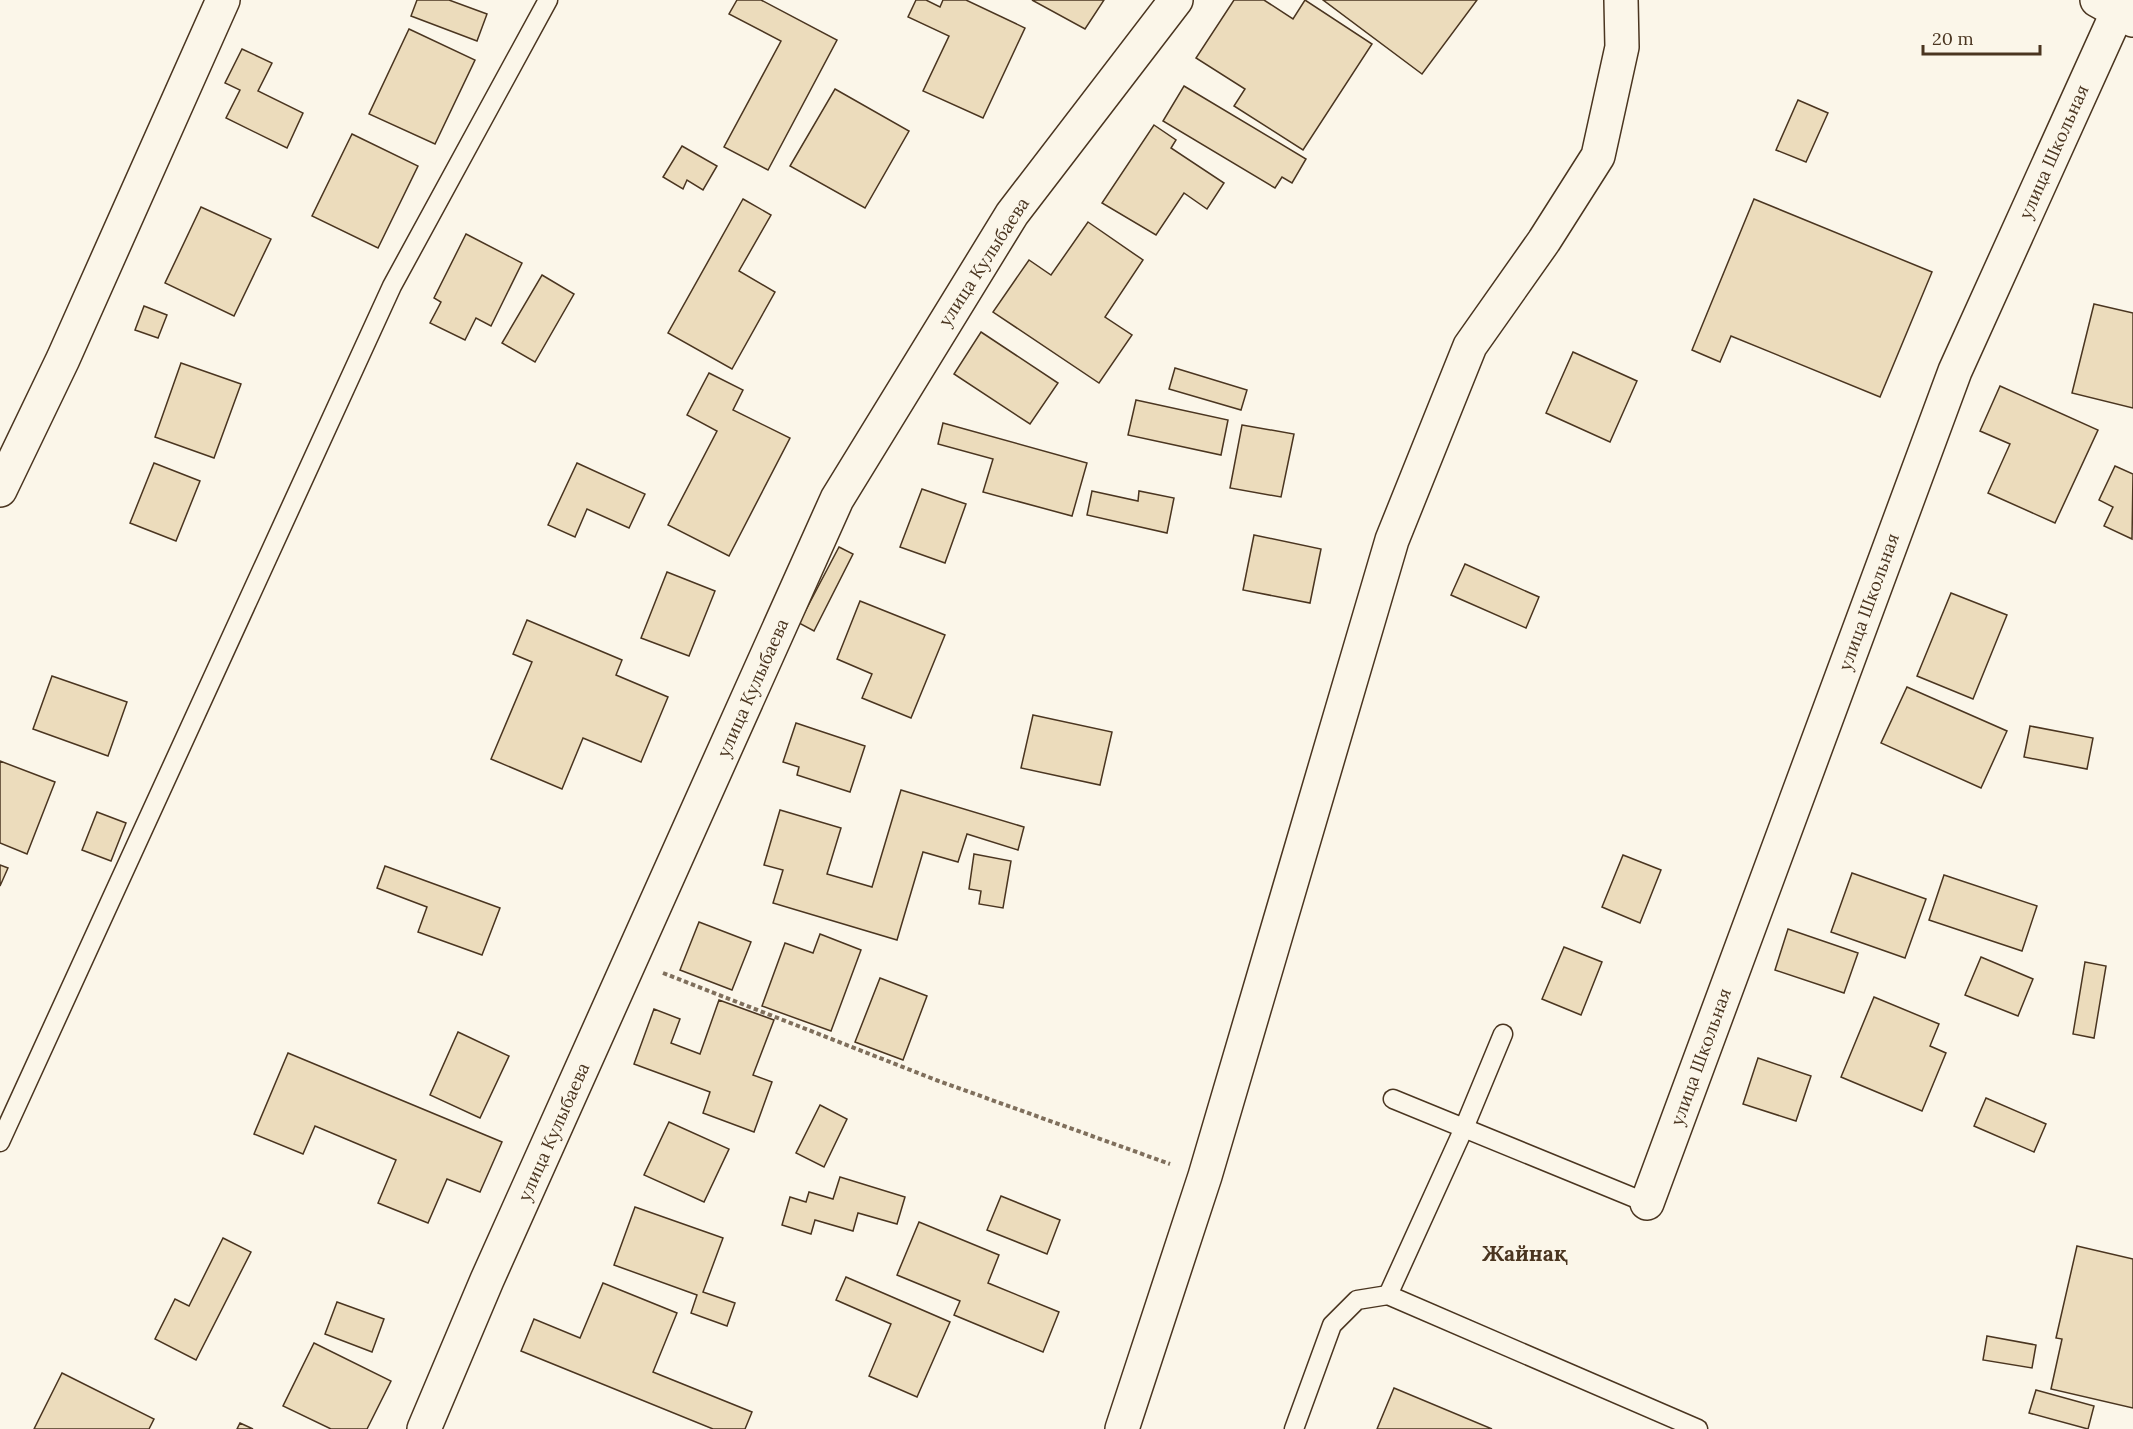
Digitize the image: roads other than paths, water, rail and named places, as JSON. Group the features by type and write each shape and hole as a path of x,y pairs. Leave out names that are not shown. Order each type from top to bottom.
{"street":[{"path":"0,490 63,359 223,0"},
{"name":"улица Кулыбаева","path":"424,1429 487,1280 837,500 1012,214 1176,0"},
{"path":"1122,1429 1205,1176 1392,540 1470,346 1544,241 1598,156 1622,47 1621,0"},
{"name":"улица Школьная","path":"1647,1203 1955,371 2119,8"}],"lane":[{"path":"0,1142 392,286 548,0"},
{"path":"1388,1294 1464,1128 1503,1034"},
{"path":"1393,1099 1647,1203"},
{"path":"1294,1429 1332,1326 1357,1300 1388,1294 1698,1429"}],"district":[{"name":"Жайнақ","path":"1525,1254"}]}
